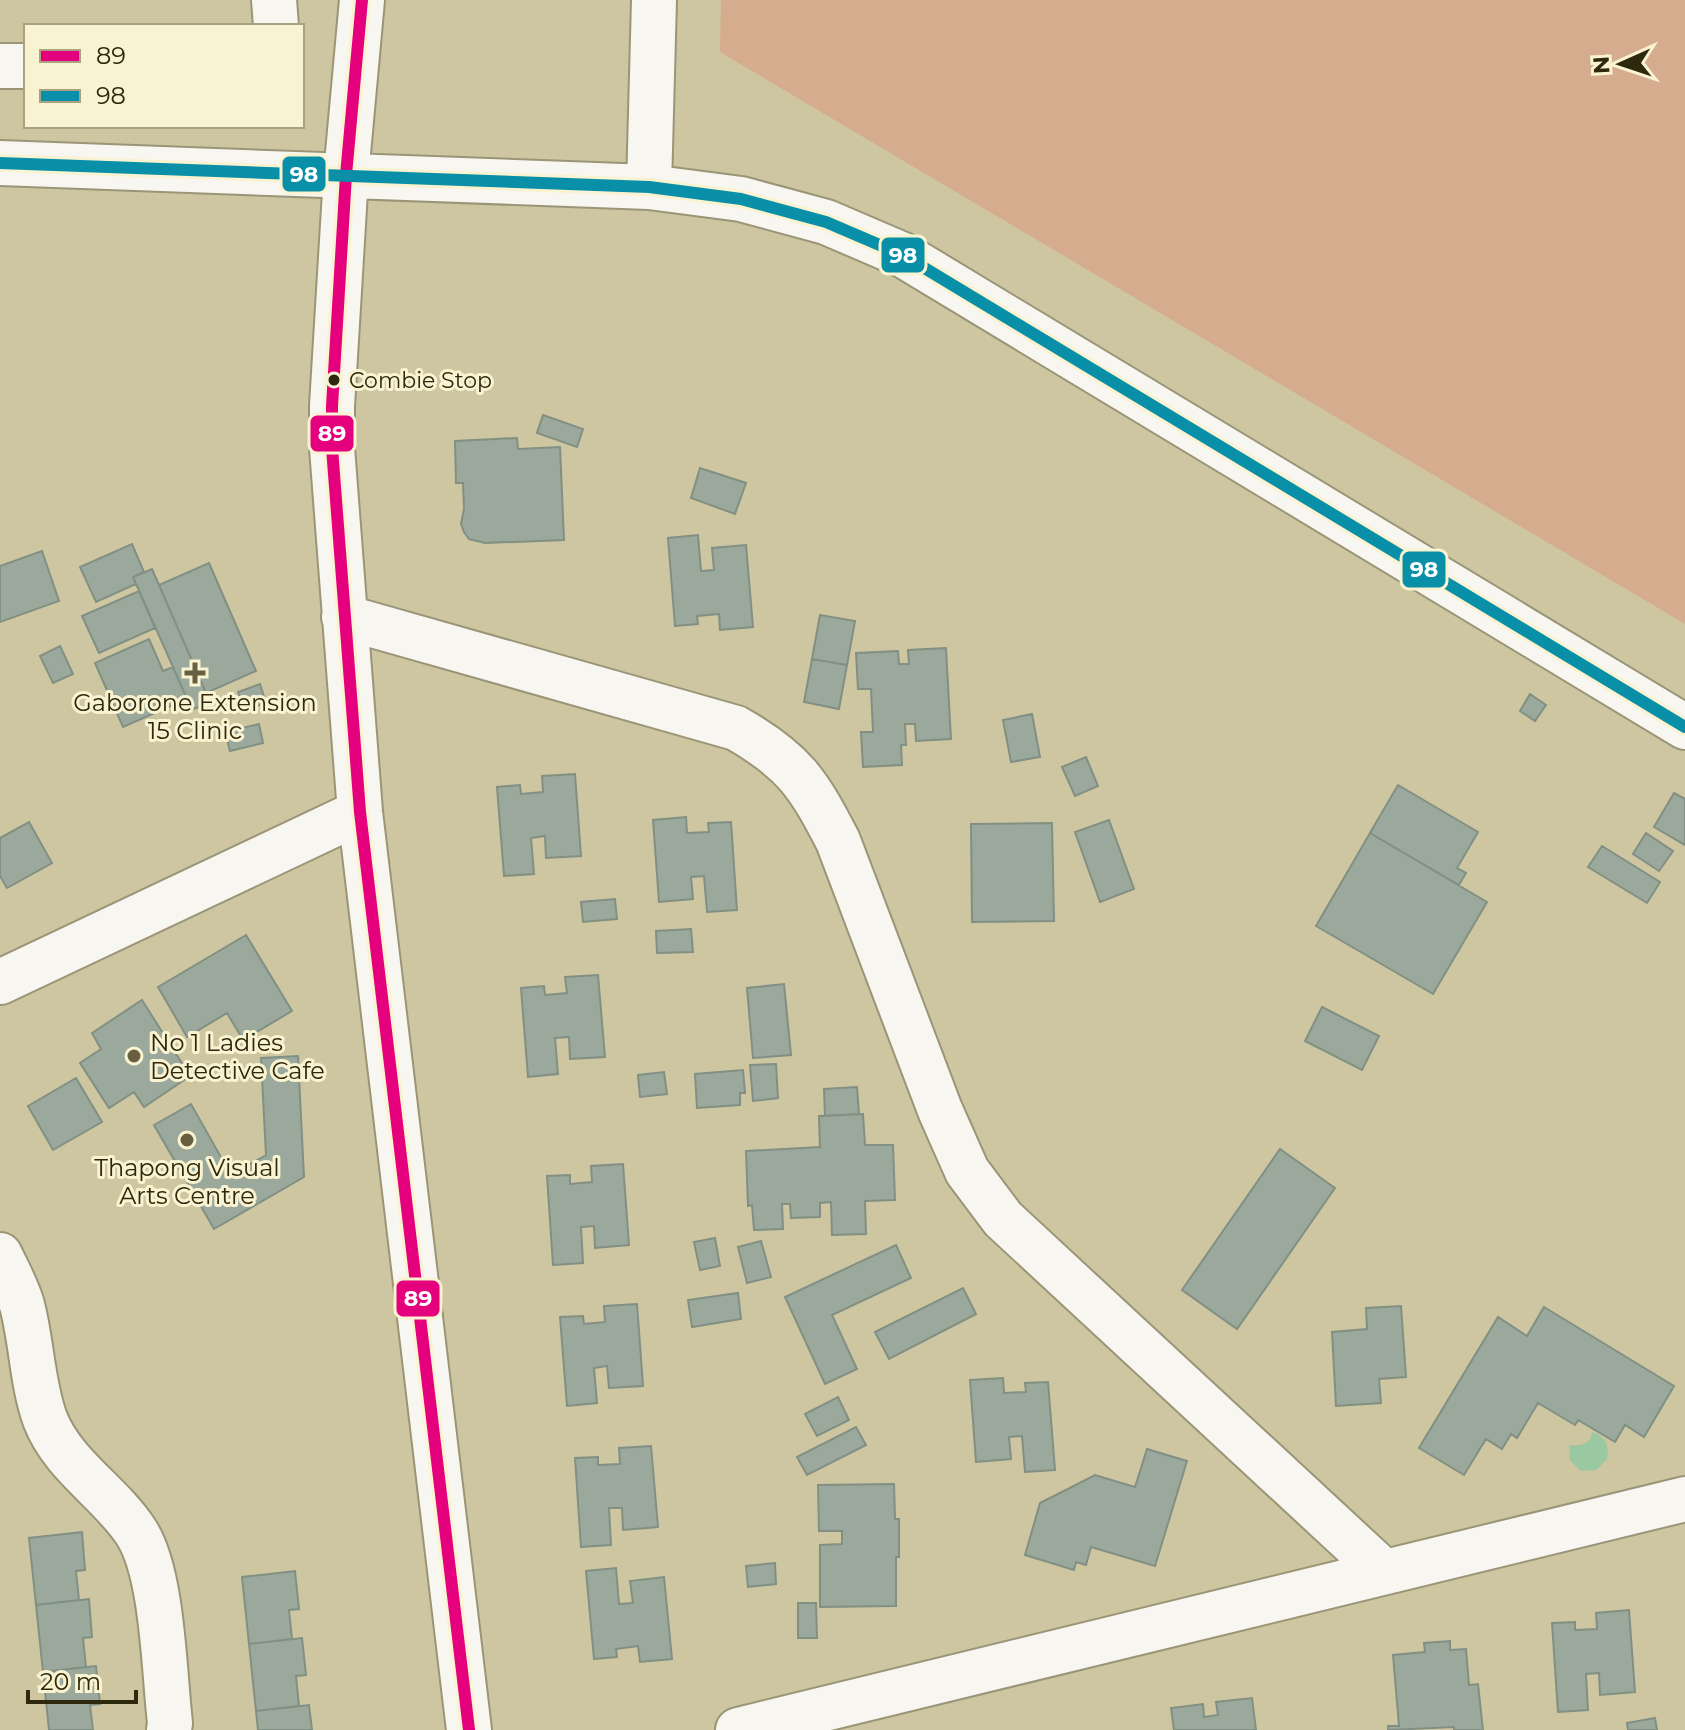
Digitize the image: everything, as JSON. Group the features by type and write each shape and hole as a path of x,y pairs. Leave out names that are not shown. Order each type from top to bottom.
{"street":[{"path":"274,0 276,24"},
{"path":"362,0 346,175 332,448 360,812 469,1730"},
{"path":"649,187 654,0"},
{"path":"0,66 24,66"},
{"path":"0,163 649,187 741,199 826,222 903,255 1685,727"},
{"path":"344,617 736,728 769,746 798,773 838,841 940,1110 967,1171 1003,1219 1383,1571"},
{"path":"0,982 360,812"},
{"path":"0,1255 22,1305 46,1420 74,1465 135,1531 154,1573 169,1730"},
{"path":"738,1730 1685,1499"}],"shaded area":[{"path":"721,0 1685,0 1685,624 720,52"},
{"path":"1592,1432 1606,1442 1607,1459 1596,1470 1581,1471 1570,1460 1569,1445 1586,1443"}],"building":[{"path":"543,415 583,429 577,447 537,433"},
{"path":"517,438 518,449 560,447 564,540 485,543 469,539 464,532 461,524 463,483 456,483 455,441"},
{"path":"700,468 746,483 735,514 691,498"},
{"path":"698,535 701,571 714,570 712,548 746,545 753,627 720,630 719,614 697,616 698,624 675,626 668,538"},
{"path":"132,544 144,572 133,577 136,584 96,602 80,567"},
{"path":"42,551 59,601 0,622 0,566"},
{"path":"209,563 256,671 206,693 159,585"},
{"path":"152,569 210,702 192,710 133,577"},
{"path":"139,591 155,628 99,653 82,616"},
{"path":"820,615 855,621 847,665 812,659"},
{"path":"149,639 163,671 173,667 187,699 123,727 95,663"},
{"path":"60,646 73,674 53,683 40,656"},
{"path":"946,648 951,739 916,741 915,724 905,724 906,745 901,745 902,765 863,767 861,732 873,732 871,689 858,689 856,653 898,651 899,664 909,664 908,650"},
{"path":"812,659 847,665 839,709 804,702"},
{"path":"260,684 266,703 245,710 238,692"},
{"path":"1530,694 1546,705 1535,721 1520,711"},
{"path":"1032,714 1040,757 1011,762 1003,720"},
{"path":"259,724 263,743 230,751 225,732"},
{"path":"1086,757 1098,786 1075,796 1062,767"},
{"path":"575,774 581,856 546,858 545,836 531,838 534,874 504,876 497,787 520,785 521,794 543,792 542,776"},
{"path":"1398,785 1478,832 1457,868 1466,873 1459,885 1370,833"},
{"path":"1674,793 1685,799 1685,845 1654,827"},
{"path":"686,817 687,833 709,832 708,823 731,822 737,910 707,912 704,876 691,877 693,899 659,902 653,820"},
{"path":"1109,820 1134,889 1100,902 1075,832"},
{"path":"29,822 52,863 7,888 0,876 0,838"},
{"path":"1052,823 1054,921 972,922 971,824"},
{"path":"1370,833 1487,902 1433,994 1316,926"},
{"path":"1646,833 1673,851 1659,871 1633,854"},
{"path":"1602,846 1660,882 1647,903 1588,867"},
{"path":"615,899 617,919 583,922 581,902"},
{"path":"691,929 693,952 657,953 656,931"},
{"path":"246,935 292,1011 243,1040 227,1013 187,1037 158,987"},
{"path":"598,975 605,1057 570,1059 569,1037 555,1038 558,1074 528,1077 521,988 544,986 545,995 567,993 565,977"},
{"path":"784,984 791,1055 753,1058 747,988"},
{"name":"No 1 Ladies Detective Cafe","path":"142,1000 190,1076 144,1107 134,1092 109,1108 80,1063 101,1049 92,1033"},
{"path":"1322,1007 1379,1036 1362,1070 1305,1041"},
{"name":"Thapong Visual Arts Centre","path":"298,1056 304,1177 214,1229 154,1125 191,1104 231,1175 266,1155 261,1058"},
{"path":"776,1064 778,1098 753,1101 750,1065"},
{"path":"743,1070 745,1093 740,1093 740,1105 697,1108 695,1074"},
{"path":"664,1072 667,1094 640,1097 638,1075"},
{"path":"76,1078 102,1122 53,1150 28,1106"},
{"path":"857,1087 859,1114 825,1116 824,1089"},
{"path":"863,1114 865,1145 893,1145 895,1200 865,1201 866,1234 832,1235 831,1202 820,1203 820,1217 791,1218 790,1204 782,1204 783,1229 754,1230 752,1205 748,1206 746,1151 820,1147 819,1116"},
{"path":"1280,1149 1335,1188 1237,1329 1182,1290"},
{"path":"623,1164 629,1245 595,1248 594,1226 581,1227 583,1263 553,1265 547,1176 570,1175 570,1184 592,1182 591,1166"},
{"path":"715,1238 720,1266 700,1270 694,1242"},
{"path":"761,1241 771,1277 747,1283 738,1247"},
{"path":"896,1245 911,1278 832,1315 857,1369 825,1384 785,1297"},
{"path":"963,1288 976,1314 889,1359 875,1332"},
{"path":"738,1293 741,1319 692,1327 688,1300"},
{"path":"637,1304 643,1386 609,1388 607,1366 594,1368 597,1403 567,1406 560,1317 583,1316 584,1324 605,1322 604,1306"},
{"path":"1401,1306 1406,1377 1379,1379 1381,1403 1336,1406 1332,1332 1367,1329 1366,1308"},
{"path":"1544,1307 1674,1386 1644,1437 1625,1425 1615,1442 1578,1420 1575,1425 1538,1403 1517,1438 1511,1434 1502,1449 1486,1439 1464,1475 1419,1448 1498,1317 1527,1336"},
{"path":"1003,1378 1004,1393 1026,1392 1025,1383 1048,1382 1055,1470 1025,1472 1022,1436 1009,1437 1011,1459 976,1462 970,1380"},
{"path":"838,1397 849,1420 817,1436 805,1414"},
{"path":"856,1427 866,1445 807,1475 797,1457"},
{"path":"651,1446 658,1527 623,1530 622,1508 609,1508 611,1545 581,1547 575,1458 598,1457 598,1465 620,1464 619,1448"},
{"path":"1147,1449 1187,1461 1155,1566 1091,1547 1086,1565 1076,1562 1074,1570 1025,1555 1040,1503 1095,1475 1135,1487"},
{"path":"894,1484 895,1519 899,1519 896,1606 820,1607 820,1545 842,1544 842,1531 819,1531 818,1485"},
{"path":"82,1532 85,1570 76,1571 79,1600 36,1605 29,1538"},
{"path":"775,1563 776,1584 748,1587 746,1566"},
{"path":"616,1568 619,1604 633,1603 630,1581 664,1577 672,1659 640,1662 638,1646 616,1649 617,1657 594,1659 586,1571"},
{"path":"295,1571 299,1609 289,1610 292,1639 249,1644 242,1577"},
{"path":"89,1599 92,1637 83,1638 86,1667 43,1672 36,1605"},
{"path":"798,1603 816,1603 817,1638 798,1638"},
{"path":"1629,1610 1635,1692 1600,1695 1599,1673 1586,1674 1588,1710 1558,1712 1552,1623 1575,1622 1575,1630 1597,1629 1596,1613"},
{"path":"302,1638 306,1675 296,1676 299,1706 256,1711 249,1644"},
{"path":"1450,1641 1450,1650 1466,1649 1469,1685 1478,1684 1483,1730 1454,1730 1454,1727 1388,1730 1388,1726 1399,1726 1393,1655 1425,1652 1424,1643"},
{"path":"96,1666 100,1704 90,1705 93,1730 49,1730 43,1672"},
{"path":"1252,1698 1256,1730 1174,1730 1171,1708 1203,1704 1204,1717 1218,1715 1216,1702"},
{"path":"309,1705 312,1730 258,1730 256,1711"},
{"path":"1655,1718 1657,1730 1628,1730 1627,1723"}],"transit line":[{"name":"89","path":"362,0 346,175 332,448 360,812 469,1730"},
{"name":"98","path":"0,163 649,187 741,199 826,222 903,255 1685,727"}],"place":[{"name":"Combie Stop","path":"334,380"},
{"name":"Gaborone Extension 15 Clinic","path":"195,673"},
{"name":"No 1 Ladies Detective Cafe","path":"134,1056"},
{"name":"Thapong Visual Arts Centre","path":"187,1140"}]}
